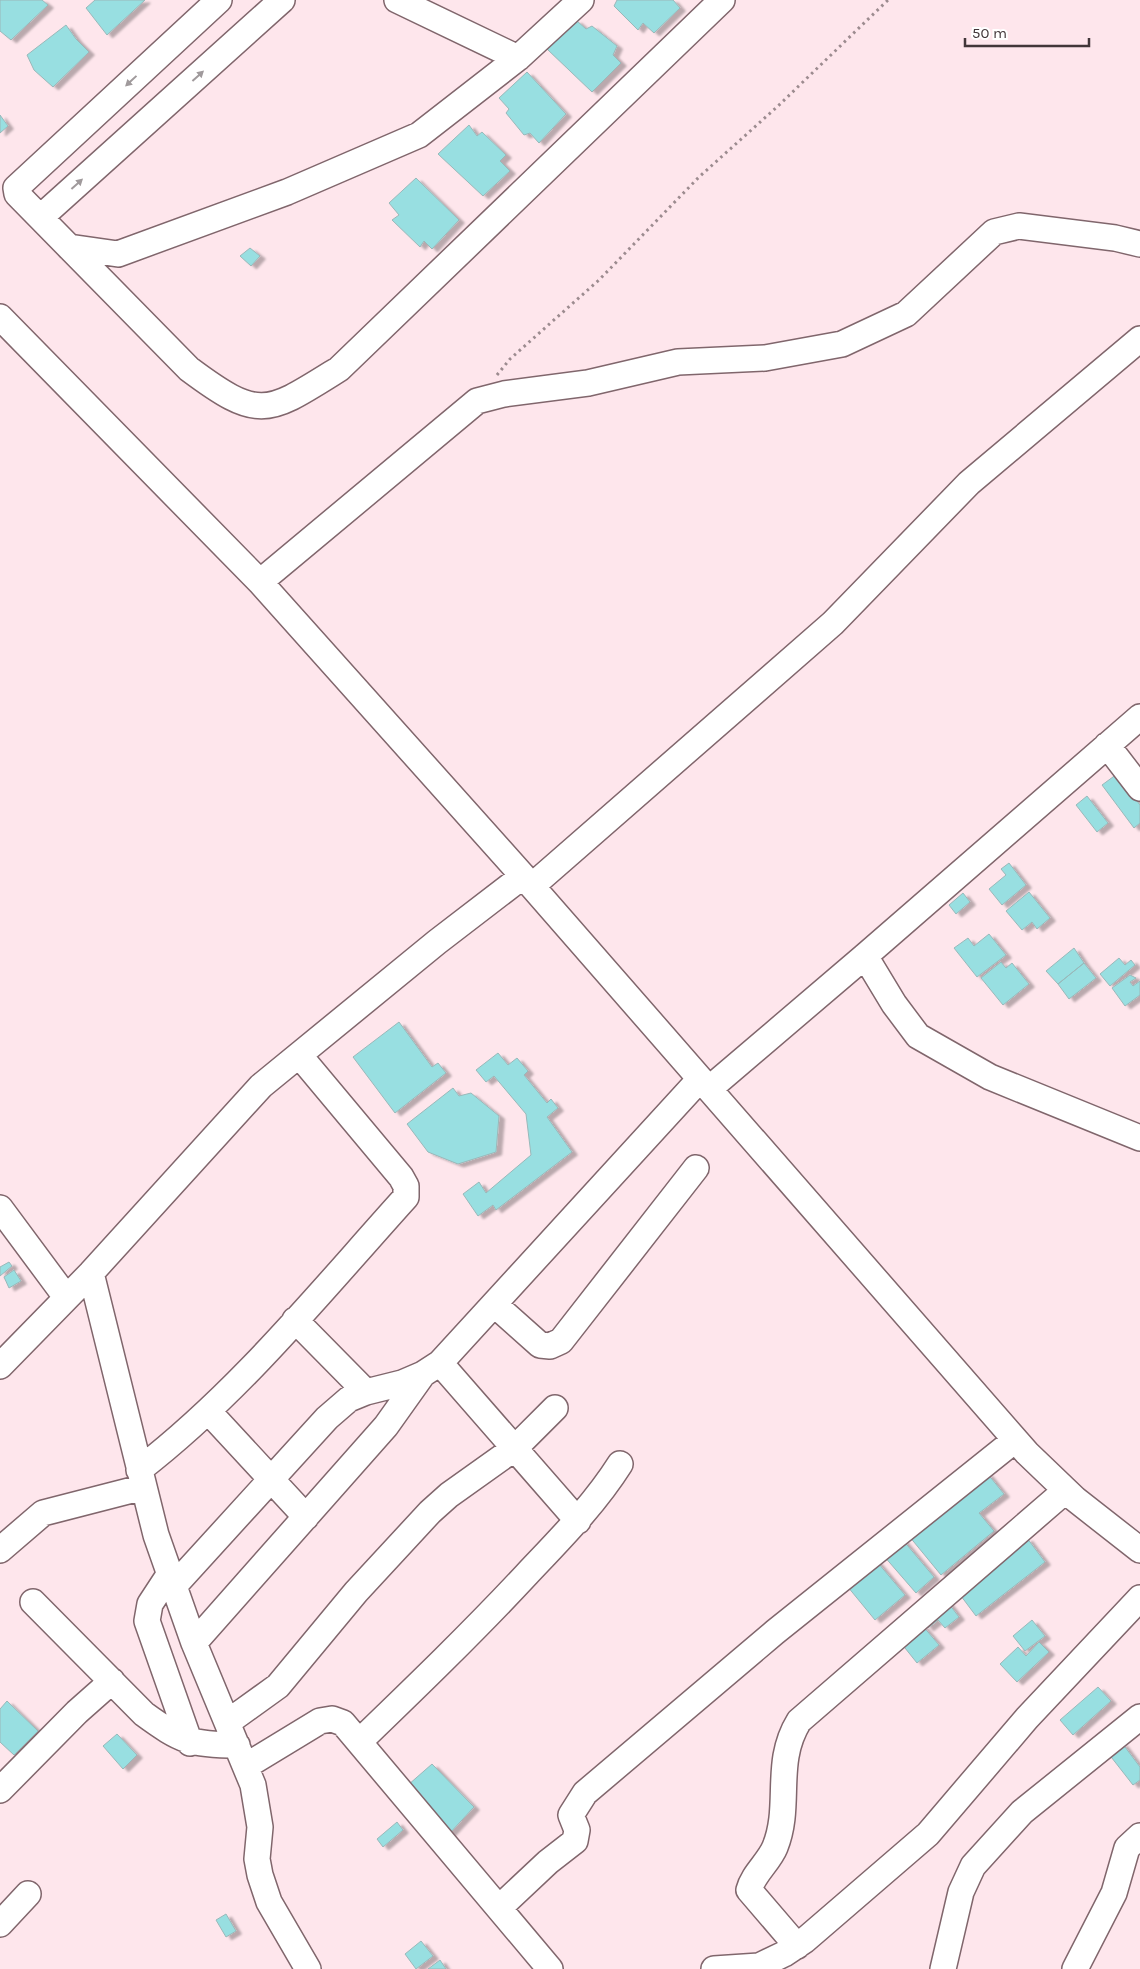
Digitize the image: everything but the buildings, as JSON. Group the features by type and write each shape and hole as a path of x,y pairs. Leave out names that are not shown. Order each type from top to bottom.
{"street":[{"path":"218,0 16,188 17,194 189,369 219,391 250,406 274,406 293,398 339,369 722,0"},
{"path":"40,217 282,0"},
{"path":"397,0 518,58"},
{"path":"69,247 118,254 287,192 419,135 518,58 581,0"},
{"path":"260,582 477,401 504,394 588,383 678,362 765,358 842,344 880,328 906,314 994,232 1019,226 1114,238 1140,244"},
{"path":"0,316 260,582 528,881 1015,1440 1065,1491 1140,1550"},
{"path":"0,1366 91,1273 261,1086 437,942 528,881 833,624 969,483 1140,339"},
{"path":"194,1644 386,1426 431,1369 705,1084 865,956 1140,717"},
{"path":"1107,745 1140,788"},
{"path":"865,956 894,1004 918,1036 990,1077 1140,1138"},
{"path":"0,1550 42,1513 142,1479 249,1371 406,1196 406,1186 298,1055"},
{"path":"494,1304 540,1345 550,1346 562,1341 696,1168"},
{"path":"2,1216 66,1297"},
{"path":"91,1273 142,1479 171,1581 194,1644 253,1785 259,1816 257,1859 260,1875 269,1902 308,1969"},
{"path":"295,1320 366,1392"},
{"path":"190,1743 147,1621 150,1604 327,1418 350,1399 366,1392 402,1383 431,1369"},
{"path":"431,1369 515,1448 578,1521"},
{"path":"228,1722 278,1686 356,1592 449,1495 515,1448 555,1408"},
{"path":"208,1411 306,1517"},
{"path":"499,1908 548,1862 575,1841 577,1830 571,1815 585,1793 704,1690 1015,1440"},
{"path":"359,1742 467,1638 578,1521 603,1490 620,1464"},
{"path":"797,1946 749,1890 775,1847 782,1813 784,1756 792,1732 799,1720 1065,1491"},
{"path":"714,1969 759,1966 797,1946 928,1834 1027,1718 1140,1598"},
{"path":"33,1602 144,1714 164,1729 190,1743 241,1756 320,1721 332,1719 343,1723 499,1908 539,1966"},
{"path":"2,1785 77,1712 112,1681"},
{"path":"943,1969 961,1892 973,1866 1022,1812 1140,1717"},
{"path":"1075,1969 1114,1893 1127,1848 1140,1836"},
{"path":"0,1924 28,1894"}],"path":[{"path":"477,401 510,359 599,280 699,177 778,106 888,0"}]}
